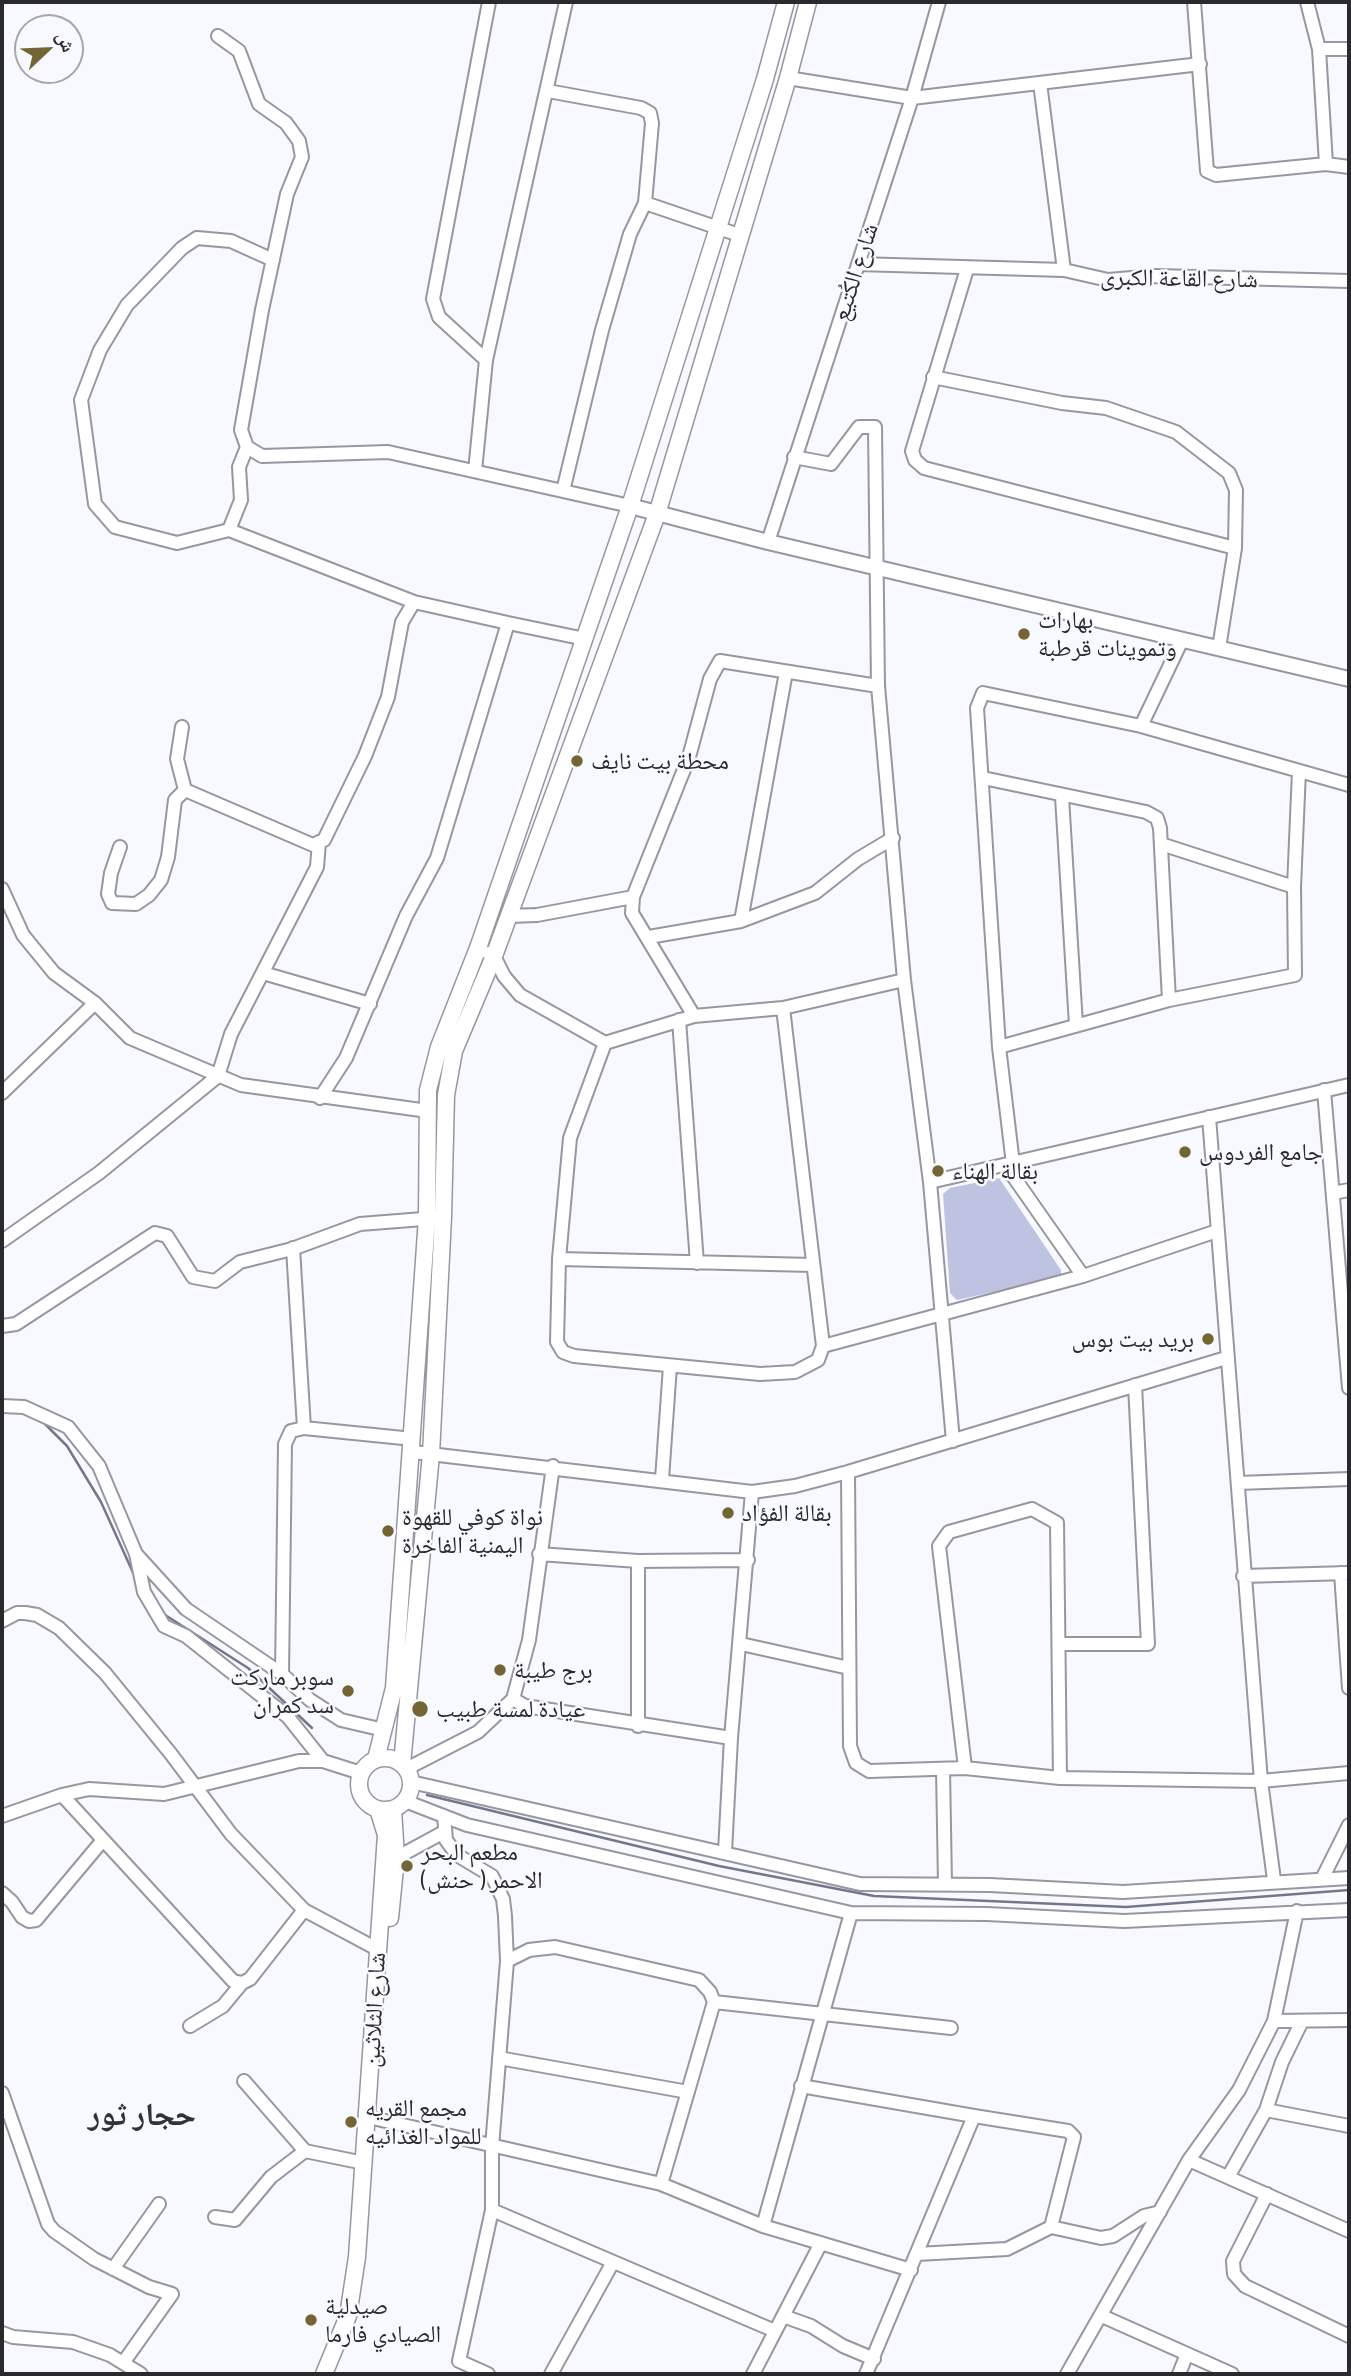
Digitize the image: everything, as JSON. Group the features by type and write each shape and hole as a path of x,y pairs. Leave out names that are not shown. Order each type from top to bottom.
{"main road":[{"path":"786,2 719,228 630,506 478,948 439,1047 428,1090 435,1218 431,1454 406,1772 392,1806 368,1804 360,1793 361,1773 376,1759 394,1688 413,1445 435,1218 446,1095 454,1051 494,956 657,514 788,78 808,2"},
{"path":"376,1759 390,1758 406,1772"},
{"name":"شارع الثلاثين","path":"336,2374 356,2316 362,2280 372,2117 396,1858 392,1806"},
{"name":"شارع الثلاثين","path":"324,2374 348,2316 357,2257 364,2163 372,2117 377,1949 386,1835 392,1806"}],"street":[{"path":"486,360 439,317 433,299 489,2"},
{"path":"475,471 486,360 566,2"},
{"name":"شارع الكُتيع","path":"768,542 912,97 939,2"},
{"path":"1195,2 1207,171 1216,175 1326,164 1349,167"},
{"path":"1307,2 1319,50 1326,164"},
{"path":"218,36 239,51 259,104 286,123 299,141 302,157 287,194 241,430 247,447 262,456 388,452 630,506 768,542 1349,679"},
{"path":"1319,50 1349,49"},
{"path":"788,78 912,97 1200,65"},
{"path":"1040,83 1064,270"},
{"path":"548,91 641,108 650,113 652,123 645,203 630,234 602,330 563,491"},
{"path":"645,203 739,235"},
{"path":"273,260 231,241 197,238 182,248 127,305 100,350 81,400 95,504 115,527 177,543 229,530 414,602 584,639"},
{"name":"شارع القاعة الكبرى","path":"858,264 1064,270 1108,280 1156,276 1349,281"},
{"path":"967,269 912,451 924,468 1235,548"},
{"path":"933,377 1062,403 1090,404 1176,432 1196,450 1219,465 1234,480 1236,490 1235,548 1219,648"},
{"path":"794,457 831,464 859,426 875,427 878,686 904,981 930,1182 953,1441"},
{"path":"229,530 240,500 239,467 247,447"},
{"path":"185,790 296,840 313,845 324,840 384,709 402,622 414,602"},
{"path":"320,1098 346,1058 406,916 437,858 508,623"},
{"path":"1140,726 1182,640"},
{"path":"694,1017 649,937 632,913 633,897 689,757 710,679 720,662 878,686"},
{"path":"741,921 786,672"},
{"path":"1083,1276 1009,1165 977,708 983,693 1140,726 1349,785"},
{"path":"182,727 177,759 185,790"},
{"path":"999,1046 1169,1000 1295,975 1294,887 1299,771"},
{"path":"983,778 1062,797 1146,812 1157,818 1161,845 1169,1000"},
{"path":"120,847 111,873 108,894 112,903 135,904 149,895 160,880 168,858 175,800 185,790"},
{"path":"1062,797 1076,1025"},
{"path":"649,937 741,921 815,893 858,859 893,838"},
{"path":"2,1241 99,1173 218,1076 231,1034 317,867 319,842"},
{"path":"1161,845 1294,887"},
{"path":"2,889 23,935 54,973 94,1003 130,1038 242,1085 428,1111"},
{"path":"508,916 537,915 633,897"},
{"path":"478,948 494,956 504,976 520,995 605,1042 679,1020 783,1008 904,981"},
{"path":"263,973 370,1004"},
{"path":"2,1093 94,1003"},
{"path":"605,1042 570,1138 559,1259 557,1342 563,1352 574,1356 760,1374 795,1372 818,1360 822,1346 783,1008"},
{"path":"679,1020 697,1263"},
{"path":"930,1182 1349,1085"},
{"path":"1324,1090 1349,1388"},
{"path":"1209,1117 1243,1576 1261,1781 1274,1880"},
{"path":"1333,1193 1349,1189"},
{"path":"2,1326 16,1324 155,1234 167,1236 193,1277 215,1281 240,1262 293,1248 360,1224 435,1218"},
{"path":"822,1346 1083,1276 1217,1231"},
{"path":"293,1248 304,1428"},
{"path":"559,1259 813,1265"},
{"path":"282,1674 285,1444 291,1431 304,1428 413,1445 431,1454 553,1466 752,1492 795,1486 848,1472 1226,1358"},
{"path":"662,1479 670,1366"},
{"path":"1061,1644 1147,1644 1135,1385"},
{"path":"2,1406 24,1407 68,1427 99,1466 136,1554 144,1592 164,1626 186,1636 288,1717 323,1761"},
{"path":"406,1772 478,1732 513,1699 529,1640 553,1466"},
{"path":"848,1472 850,1746 856,1763 869,1771 965,1768 1060,1779 1261,1781 1349,1773"},
{"path":"1238,1483 1349,1479"},
{"path":"725,1852 731,1738 752,1492"},
{"path":"965,1768 939,1546 949,1532 1032,1509 1057,1523 1061,1644 1060,1779"},
{"path":"136,1554 186,1609 282,1674 310,1700 341,1720 384,1730"},
{"path":"539,1555 638,1561 748,1560"},
{"path":"638,1561 638,1726"},
{"path":"1243,1576 1345,1573 1349,1688"},
{"path":"2,1621 17,1613 25,1613 37,1615 59,1629 105,1672 231,1834 304,1910 377,1949"},
{"path":"741,1644 849,1668"},
{"path":"513,1699 525,1706 638,1726 731,1738"},
{"path":"2,1816 62,1795 89,1789 164,1794 299,1761 323,1761 361,1773"},
{"path":"943,1769 946,1884"},
{"path":"406,1772 860,1884 946,1884 1123,1892 1274,1880 1349,1878"},
{"path":"62,1795 233,1981 242,1983"},
{"path":"392,1806 851,1913 988,1913 1124,1921 1349,1909"},
{"path":"444,1816 444,1832 457,1855 484,1868 497,1885 503,1899 506,1961 492,2147 492,2210 459,2361 488,2374"},
{"path":"1322,1879 1349,1825"},
{"path":"396,1858 444,1832"},
{"path":"5,1901 22,1917 29,1921 36,1920 103,1840"},
{"path":"190,2026 223,2006 242,1983 259,1969 304,1910"},
{"path":"1068,2374 1189,2160 1239,2090 1274,2021 1297,1911"},
{"path":"763,2226 851,1913"},
{"path":"506,1961 529,1950 555,1947 699,1980 710,1992 714,2003 661,2184"},
{"path":"714,2003 951,2028"},
{"path":"1274,2021 1349,2020"},
{"path":"1228,2177 1266,2110 1282,2062 1302,2021"},
{"path":"499,2058 688,2092"},
{"path":"244,2081 305,2151 364,2163"},
{"path":"801,2085 1068,2131 1074,2137 1051,2227"},
{"path":"2,2093 48,2224 94,2259 172,2294 123,2363"},
{"path":"1266,2110 1349,2126"},
{"path":"866,2374 974,2116"},
{"path":"372,2117 492,2147 661,2184 763,2226 911,2270"},
{"path":"215,2217 235,2220 271,2177 305,2151"},
{"path":"1189,2160 1349,2231"},
{"path":"1268,2194 1233,2261 1234,2274 1245,2286 1349,2336"},
{"path":"113,2269 159,2204"},
{"path":"492,2210 775,2331"},
{"path":"917,2254 1007,2249 1051,2227 1101,2238 1113,2236 1144,2216 1160,2213"},
{"path":"753,2374 821,2243"},
{"path":"551,2374 613,2262"},
{"path":"783,2316 874,2359"},
{"path":"1102,2316 1232,2374"},
{"path":"2,2333 13,2337 73,2342 110,2355 141,2374"},
{"path":"1179,2374 1188,2354"}],"shaded area":[{"path":"999,1178 1061,1270 1061,1277 957,1300 950,1293 943,1194 950,1188"}],"waterway":[{"path":"43,1422 67,1446 101,1502 135,1577"},
{"path":"162,1613 248,1668 312,1728"},
{"path":"427,1795 719,1866 874,1896 1126,1907 1349,1890"}],"place":[{"name":"بهارات وتموينات قرطبة","path":"1024,634"},
{"name":"محطة بيت نايف","path":"577,761"},
{"name":"جامع الفردوس","path":"1185,1152"},
{"name":"بقالة الهناء","path":"938,1171"},
{"name":"بريد بيت بوس","path":"1208,1339"},
{"name":"بقالة الفؤاد","path":"728,1513"},
{"name":"نواة كوفي للقهوة اليمنية الفاخرة","path":"388,1531"},
{"name":"برج طيبة","path":"500,1670"},
{"name":"سوبر ماركت سد كمران","path":"348,1691"},
{"name":"عيادة لمسة طبيب","path":"420,1709"},
{"name":"مطعم البحر الاحمر ( حنش)","path":"407,1866"},
{"name":"مجمع القريه للمواد الغذائيه","path":"351,2122"},
{"name":"صيدلية الصيادي فارما","path":"311,2320"}],"district":[{"name":"حجار ثور","path":"142,2114"}]}
